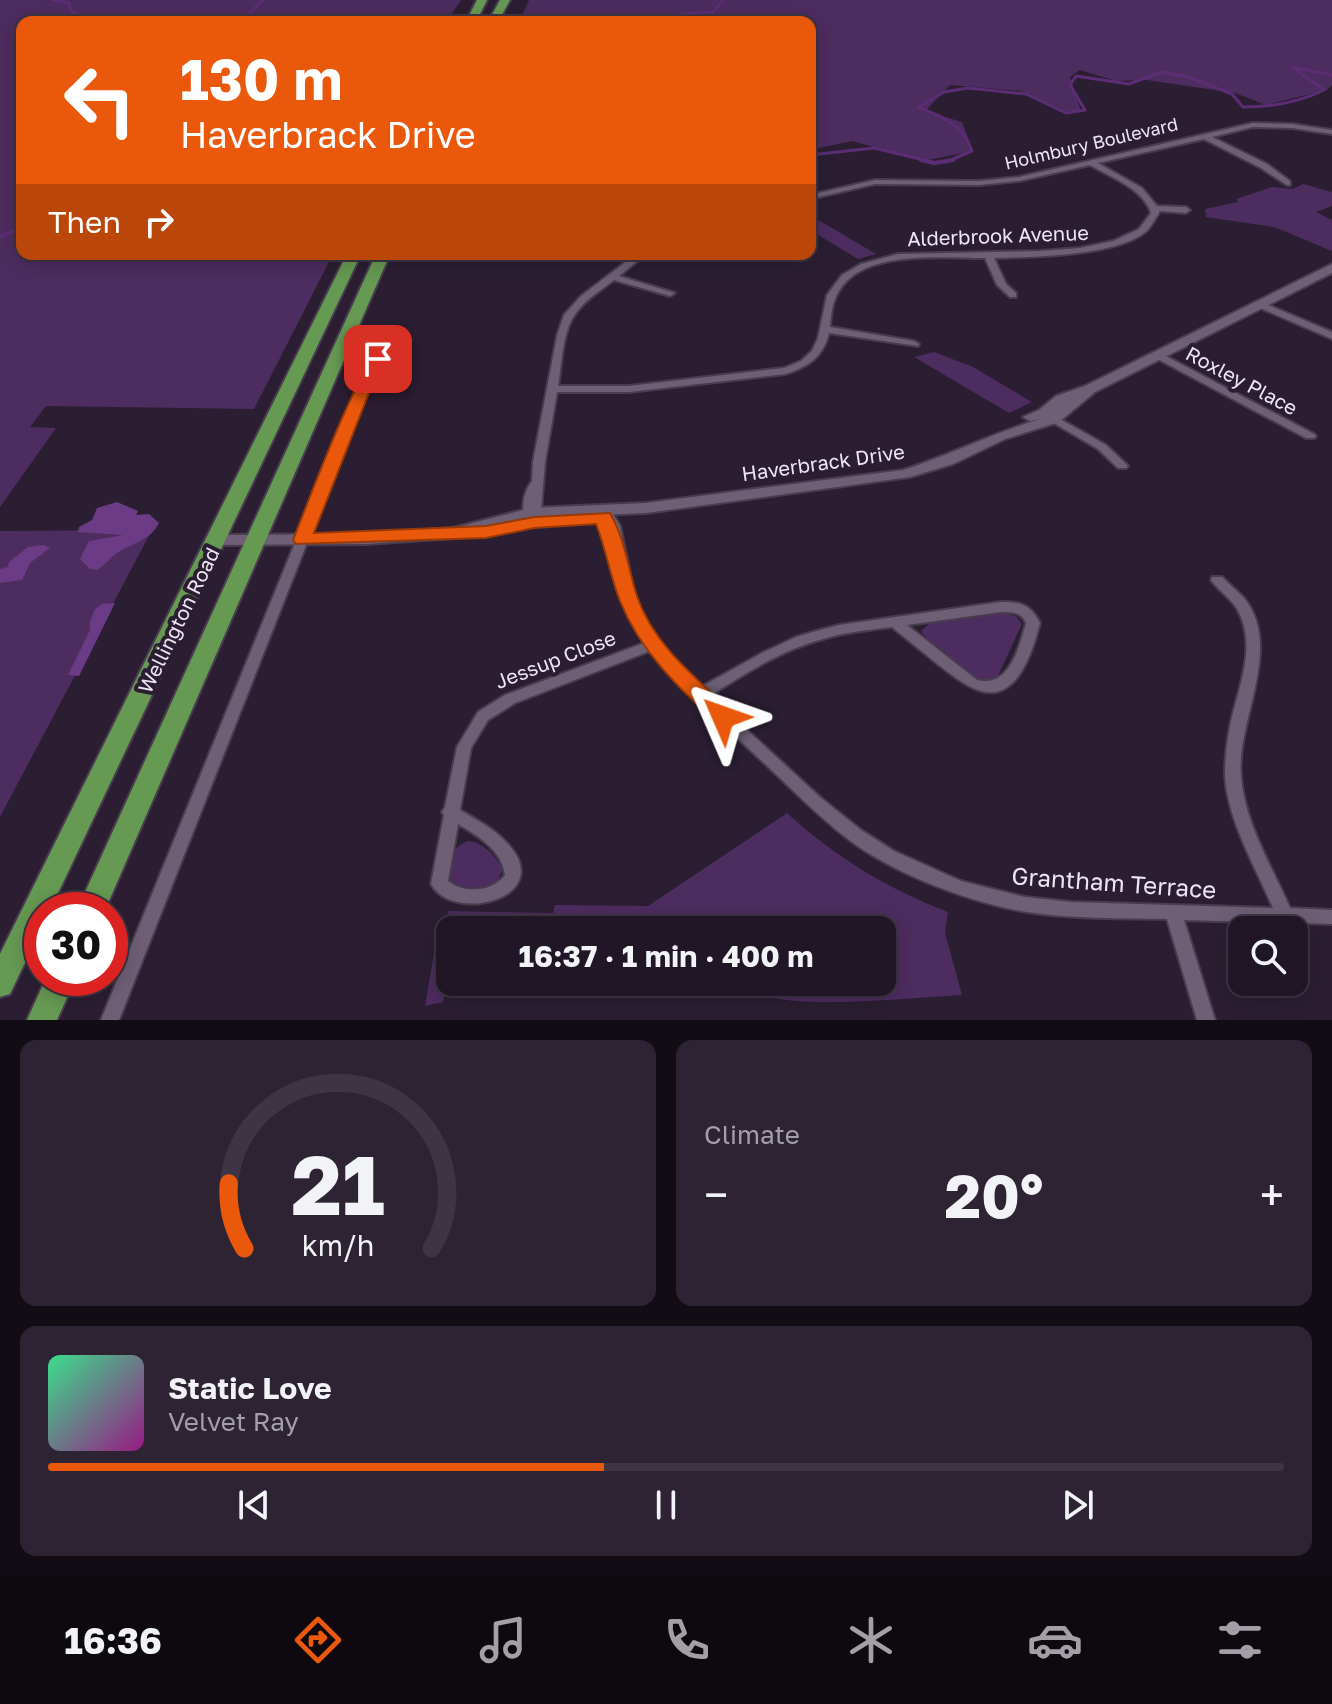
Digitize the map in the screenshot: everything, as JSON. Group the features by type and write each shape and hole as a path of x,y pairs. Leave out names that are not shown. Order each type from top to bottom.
{"highway":[{"name":"Wellington Road","path":"0,984 351,260"},
{"name":"Wellington Road","path":"99,892 380,260"},
{"path":"42,1020 53,996"}],"street":[{"name":"Holmbury Boulevard","path":"816,196 875,182 1010,181 1253,125 1292,126 1332,132"},
{"path":"1205,136 1264,166 1287,183"},
{"path":"1090,162 1139,190 1154,208 1186,210"},
{"name":"Alderbrook Avenue","path":"553,389 629,389 776,373 810,359 819,348 828,301 834,288 844,277 868,264 910,255 1065,253 1096,249 1143,230 1154,218 1154,208"},
{"path":"988,254 1000,281 1013,295"},
{"path":"533,516 529,496 536,477 569,315 611,276 634,260"},
{"name":"Haverbrack Drive","path":"217,540 381,539 502,531 533,516 606,515 905,474 948,461 1049,416 1090,389 1332,268"},
{"path":"611,276 670,293"},
{"path":"1261,305 1332,336"},
{"path":"824,329 914,344"},
{"path":"110,1020 370,370 383,355"},
{"name":"Roxley Place","path":"1158,355 1310,436"},
{"path":"1049,416 1102,447 1122,466"},
{"name":"Grantham Terrace","path":"606,515 631,605 652,645 700,695 838,822 910,868 968,891 1025,904 1332,917"},
{"path":"1217,580 1243,606 1255,629 1255,647 1232,772 1240,806 1284,915"},
{"path":"700,695 787,644 821,634 894,622 1009,606 1028,613 1033,623 1008,682 987,688 973,684 894,622"},
{"name":"Jessup Close","path":"450,812 476,828 511,860 513,874 506,887 490,895 458,896 450,894 439,884 450,812 464,747 483,716 510,699 652,645"},
{"path":"1173,912 1206,1020"}],"shaded area":[{"path":"0,0 461,0 450,16 16,16 16,260 330,260 254,409 46,406 30,427 56,428 0,507"},
{"path":"529,0 1332,0 1332,85 1327,90 1266,105 1235,93 1147,80 1116,81 1080,70 1070,77 1081,111 1063,111 1021,91 950,85 925,111 962,122 973,151 923,161 852,141 816,149 816,16 522,16"},
{"path":"1303,184 1332,192 1332,206 1316,212 1332,220 1332,251 1274,227 1206,217 1205,209 1238,202 1236,199 1272,187 1293,189"},
{"path":"816,219 876,254 858,259 816,234"},
{"path":"934,352 973,367 1032,402 1009,413 914,357"},
{"path":"117,502 138,511 136,515 149,514 159,523 146,538 117,553 97,570 90,569 80,559 89,541 123,535 78,532 79,527 92,520 97,508"},
{"path":"152,530 0,817 0,531"},
{"path":"43,545 50,548 30,563 22,580 0,583 0,569 8,567 9,562 28,547"},
{"path":"115,603 79,676 68,675 90,630 95,609 102,604"},
{"path":"1003,613 1016,616 1022,624 994,681 983,681 969,673 940,651 921,631 930,623"},
{"path":"787,813 824,844 863,870 904,893 948,912 945,933 962,995 831,1002 804,1002 769,996 896,996 896,916 447,916 448,911 553,913 555,905 648,906"},
{"path":"469,841 485,848 500,865 503,870 496,883 473,888 450,881 449,868 454,851"},
{"path":"436,941 436,996 444,996 443,1002 425,1006"}],"waterway":[{"path":"53,0 69,3 71,10 80,16"},
{"path":"247,16 263,0"},
{"path":"676,16 713,12 723,0"},
{"path":"949,161 972,151 968,142 951,123 918,107 944,92 968,88 1026,94 1066,113 1085,110 1070,85 1076,76 1129,84 1161,72 1188,77 1232,94 1243,107 1254,107 1295,101 1324,90 1292,67 1332,75"},
{"path":"816,154 874,148 932,162"},
{"path":"921,160 934,163 949,161"},
{"path":"0,237 16,230"}],"route":[{"path":"378,359 370,370 302,540 502,531 534,523 603,518 616,550 628,598 652,645 723,717"}]}
